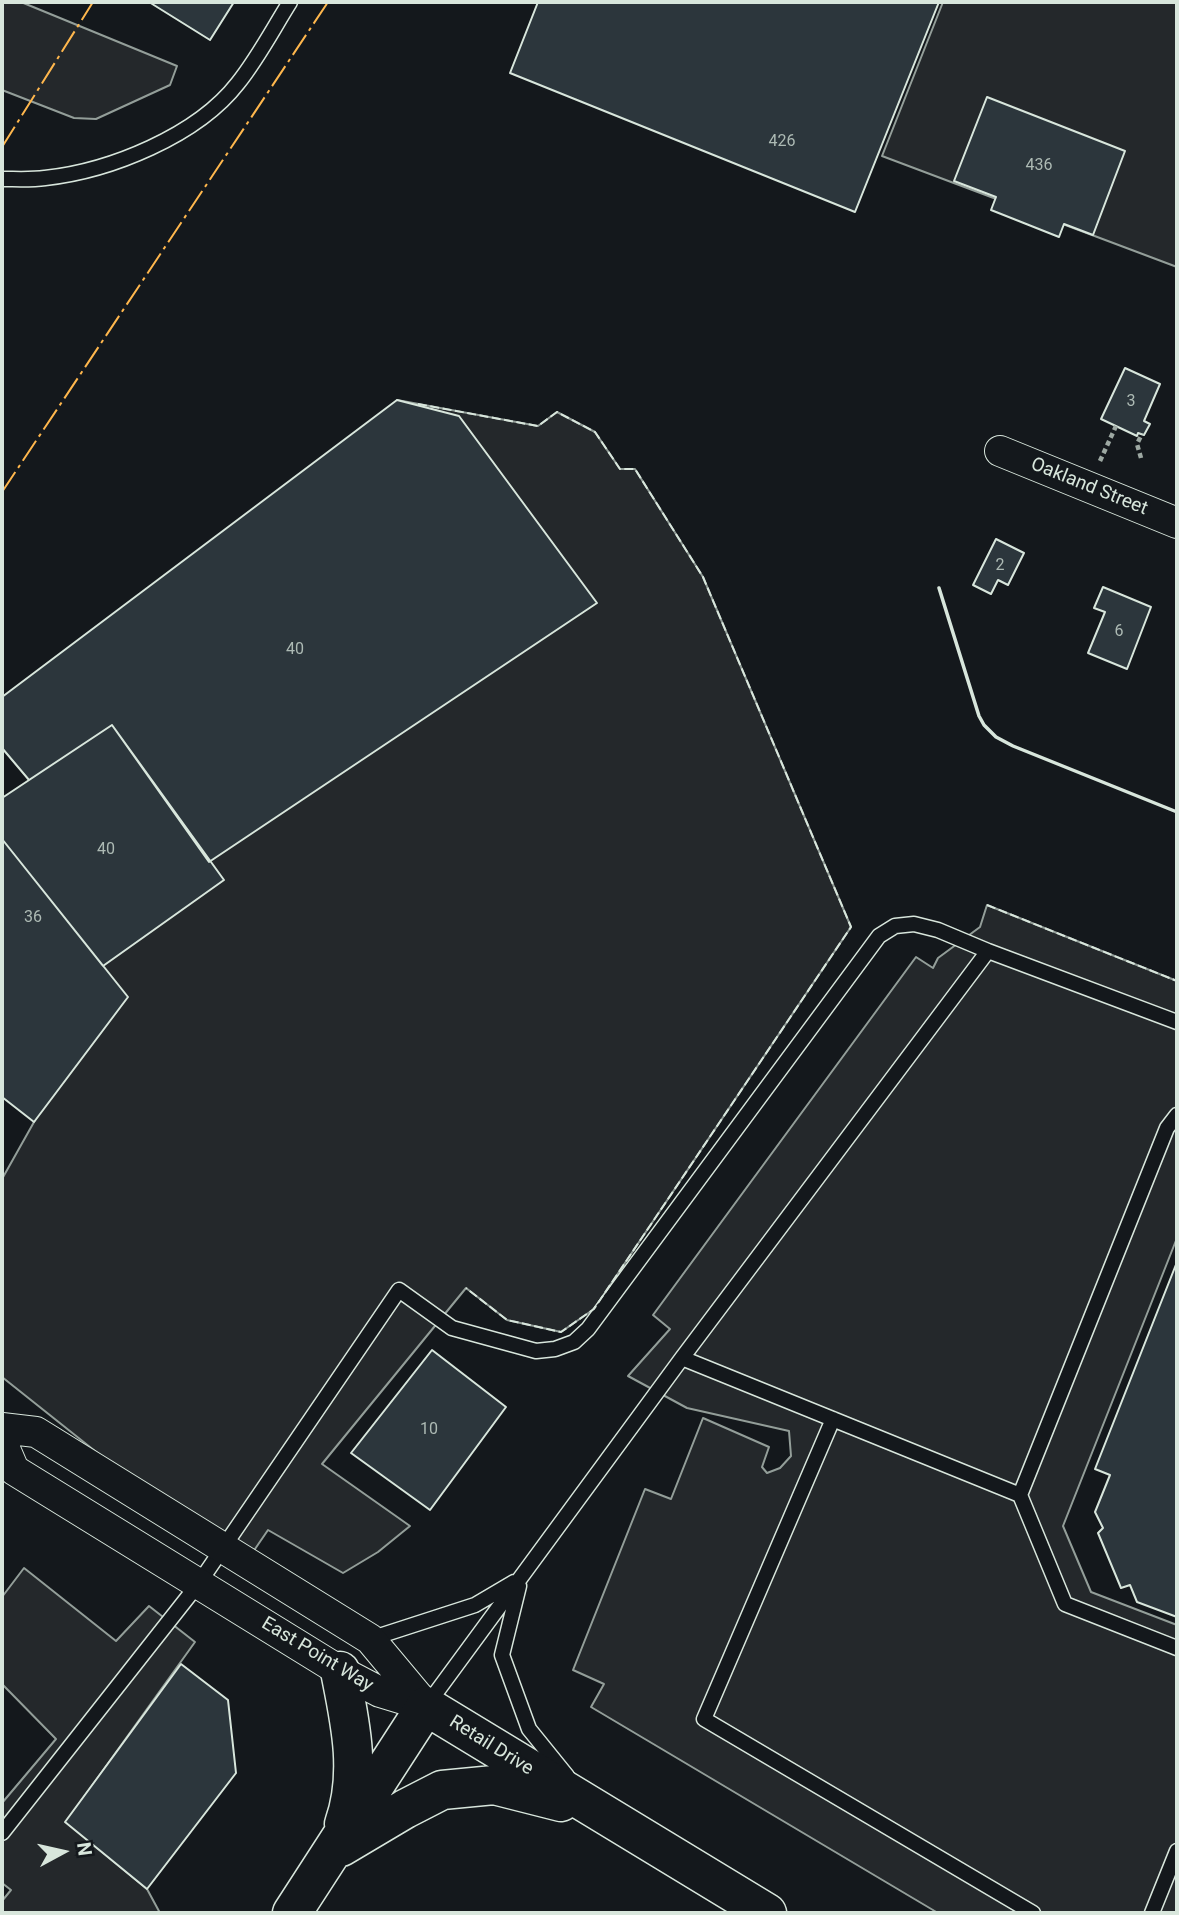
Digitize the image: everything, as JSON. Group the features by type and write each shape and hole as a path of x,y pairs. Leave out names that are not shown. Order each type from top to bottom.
{"street":[{"name":"Oakland Street","path":"1000,451 1177,523"},
{"name":"East Point Way","path":"2,1428 36,1432 370,1639 426,1706"},
{"name":"East Point Way","path":"2,1442 14,1469 340,1671 380,1692 426,1706"},
{"path":"333,1852 352,1803 354,1739 340,1671"},
{"name":"Retail Drive","path":"292,1913 426,1706 767,1913"},
{"path":"333,1852 442,1790 494,1786 595,1810"}],"lane":[{"path":"2,179 46,178 96,167 158,146 194,125 237,84 290,2"},
{"path":"2,1833 199,1583 399,1290 452,1328 537,1351 555,1349 574,1342 588,1329 879,936 895,926 914,924 938,930 1177,1022"},
{"path":"426,1706 682,1358 988,951"},
{"path":"1177,1115 1167,1128 1020,1495 1065,1604 1177,1648"},
{"path":"682,1358 1020,1495"},
{"path":"833,1419 704,1719 1033,1913"},
{"path":"370,1639 475,1605 521,1577"},
{"path":"521,1577 502,1656 528,1729 595,1810"},
{"path":"1152,1913 1177,1851"}],"path":[{"path":"1141,458 1137,444 1142,434"}],"shaded area":[{"path":"2,2 21,2 177,66 170,85 96,119 74,118 2,90"},
{"path":"943,2 1177,2 1177,267 882,156"},
{"path":"397,400 538,426 557,412 595,432 620,469 635,469 703,577 851,927 594,1309 561,1332 507,1320 466,1288 322,1464 410,1526 378,1552 343,1573 268,1530 242,1568 2,1377 2,1179 34,1122 103,966"},
{"path":"987,905 1177,981 1177,1238 1063,1526 1091,1592 1177,1625 1177,1913 938,1913 591,1707 604,1684 573,1670 645,1489 671,1499 703,1418 769,1447 762,1467 767,1473 780,1468 791,1456 789,1431 687,1408 628,1376 670,1329 653,1315 916,957 933,968 938,958 980,927"},
{"path":"24,1568 116,1641 149,1606 195,1642 66,1822 147,1889 160,1913 2,1913 2,1901 11,1890 2,1883 2,1803 56,1739 2,1684 2,1597"}],"building":[{"path":"149,2 234,2 210,40"},
{"path":"538,2 939,2 855,212 510,73"},
{"path":"987,97 1125,151 1093,235 1064,224 1059,237 991,210 996,197 954,181"},
{"path":"1125,368 1160,384 1144,421 1150,424 1144,435 1138,433 1137,436 1101,419"},
{"path":"397,400 459,416 597,603 209,862 112,725 29,780 2,748 2,697"},
{"path":"996,539 1024,553 1008,585 998,580 991,594 973,585"},
{"path":"1103,587 1151,607 1127,669 1088,653 1105,612 1094,608"},
{"path":"112,725 224,880 103,966 2,839 2,798"},
{"path":"2,839 128,997 34,1122 2,1097"},
{"path":"1177,1262 1177,1617 1137,1602 1130,1585 1121,1588 1098,1533 1103,1528 1095,1512 1110,1475 1095,1469"},
{"path":"432,1350 506,1407 430,1510 351,1453"},
{"path":"181,1664 228,1700 236,1773 147,1889 65,1822"}],"fence":[{"path":"418,404 538,426 557,412 595,432 620,469 635,469 703,577 851,927 594,1309 561,1332 507,1320 466,1288"},
{"path":"987,905 1177,981"}],"wall":[{"path":"939,588 979,716 996,737 1177,812"}],"power":[{"path":"2,147 93,2"},
{"path":"2,492 328,2"}]}
